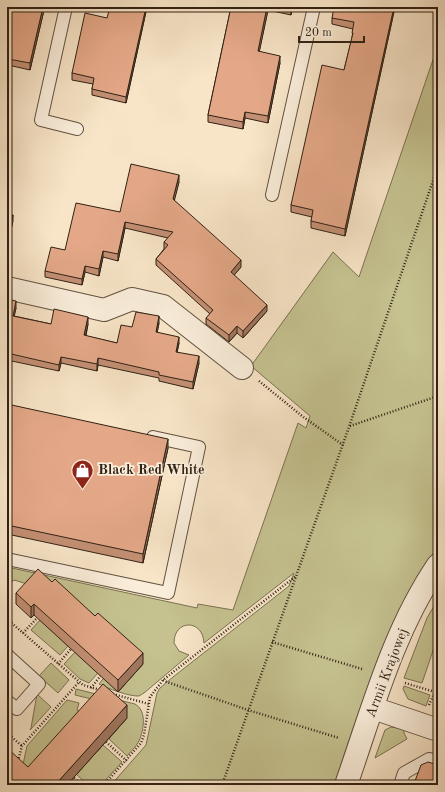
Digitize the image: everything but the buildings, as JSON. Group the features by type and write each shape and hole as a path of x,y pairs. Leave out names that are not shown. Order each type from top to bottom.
{"street":[{"path":"7,288 104,310 132,299 163,306 242,368"},
{"name":"Armii Krajowej","path":"346,785 384,675 400,635 412,608 438,565"},
{"path":"373,708 438,730"}],"lane":[{"path":"66,7 41,120 77,129"},
{"path":"272,196 314,7"},
{"path":"7,559 168,593 199,447 145,436"},
{"path":"7,655 39,684 17,709 7,701"},
{"path":"400,785 404,773 428,759 438,762"}],"path":[{"path":"222,785 343,445 438,166"},
{"path":"242,368 292,408 343,445"},
{"path":"349,427 438,396"},
{"path":"104,785 141,744 144,735 150,697 163,680 296,576"},
{"path":"23,633 37,618"},
{"path":"7,619 83,685 105,692"},
{"path":"272,642 384,675 400,682 438,692"},
{"path":"58,664 71,649"},
{"path":"91,688 104,673"},
{"path":"163,680 198,694 360,746"},
{"path":"16,768 22,746 79,682"},
{"path":"112,694 149,704"},
{"path":"7,733 22,746"},
{"path":"106,742 127,761"},
{"path":"74,778 82,785"}],"shaded area":[{"path":"438,45 438,547 426,563 406,597 389,632 334,785 111,785 146,745 157,693 160,688 289,586 294,573 204,643 199,630 194,626 183,626 175,635 174,643 179,651 189,655 144,693 139,696 135,696 107,688 99,684 106,675 27,584 14,580 7,587 7,567 197,608 198,604 233,610 298,423 306,428 310,416 251,366 333,252 359,277"},
{"path":"438,599 438,636 422,683 404,678 427,618"},
{"path":"40,620 68,646 60,655 31,630"},
{"path":"75,652 98,673 89,683 80,679 64,664"},
{"path":"51,663 69,680 58,693 39,676"},
{"path":"404,686 430,695 426,706 408,699 403,689"},
{"path":"76,689 135,704 139,707 143,716 141,736 138,743 127,756 109,739 127,718 100,701 75,695"},
{"path":"37,694 51,707 30,730 31,728"},
{"path":"67,700 79,703 77,710 87,714 20,778 27,746"},
{"path":"391,727 404,729 407,739 375,758 385,730"},
{"path":"103,745 122,762 101,785 88,785 76,774"}],"place":[{"name":"Black Red White","path":"83,490"}]}
